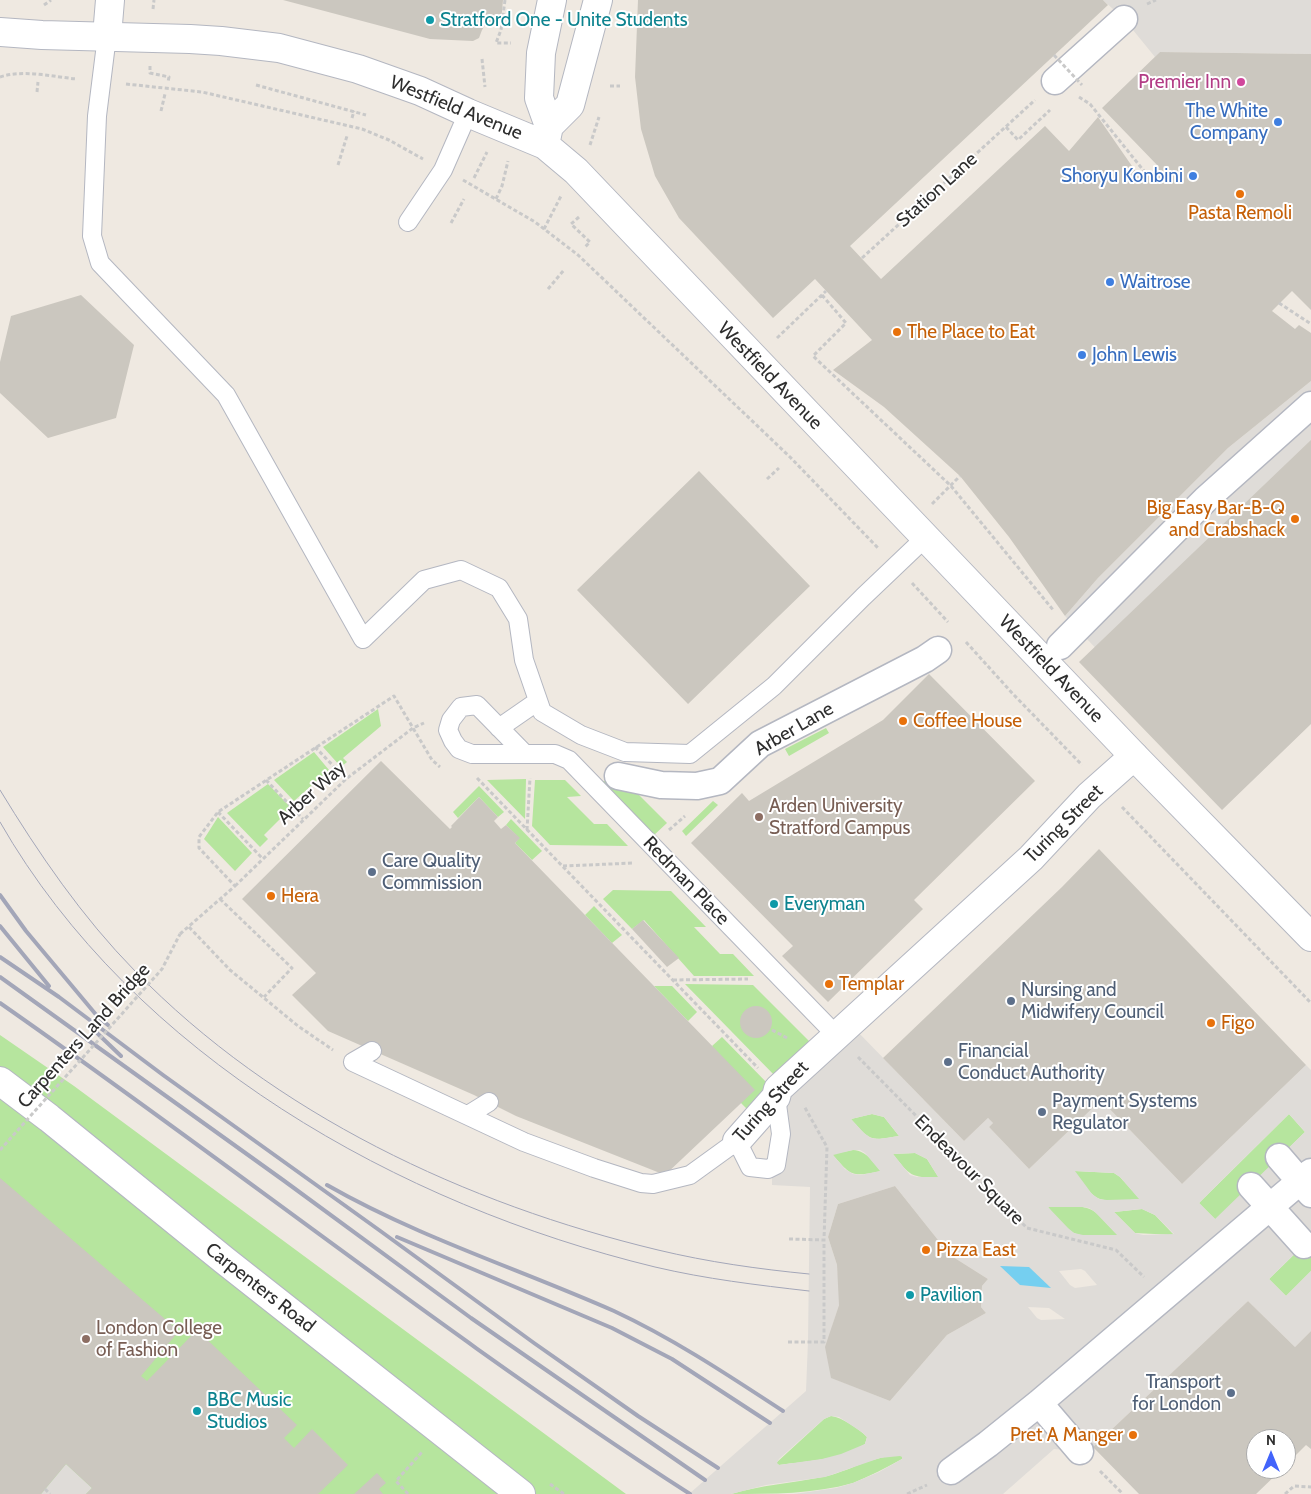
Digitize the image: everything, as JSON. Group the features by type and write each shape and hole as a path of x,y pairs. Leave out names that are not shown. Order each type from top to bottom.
{"street":[{"path":"107,36 110,0"},
{"path":"547,136 538,98 541,53 552,0"},
{"path":"547,136 570,105 598,0"},
{"path":"1064,78 1124,19"},
{"name":"Westfield Avenue","path":"5,32 220,41 279,48 358,69 420,91 468,113 547,136 576,172 751,356 1134,756 1311,937"},
{"path":"1060,646 1206,499 1311,404"},
{"name":"Arber Lane","path":"618,776 661,785 697,786 720,781 760,744 938,650"},
{"name":"Turing Street","path":"738,1141 781,1089 836,1035 1031,858 1101,785 1134,756"},
{"name":"Carpenters Road","path":"0,1081 521,1494"},
{"path":"952,1471 1039,1403 1269,1207 1307,1182 1280,1158"},
{"path":"1250,1186 1304,1246"},
{"path":"1039,1403 1080,1451"}],"lane":[{"path":"107,36 97,116 92,236 100,262 226,395 363,639 424,580 460,570 499,588 518,619 524,660 542,712 581,736 625,752 690,754 774,686 926,537"},
{"path":"408,222 443,170 468,113"},
{"path":"499,728 538,701"},
{"name":"Redman Place","path":"523,752 477,705 462,707 451,720 448,730 452,741 459,749 472,754 523,752 555,754 569,760 836,1035"},
{"path":"353,1062 372,1051"},
{"name":"Turing Street","path":"353,1062 524,1142 641,1183 653,1184 690,1176 738,1141"},
{"path":"738,1141 750,1167 768,1169 776,1165 780,1152 781,1089"},
{"path":"468,1115 489,1102"}],"path":[{"path":"44,5 50,0"},
{"path":"154,0 154,9"},
{"path":"505,0 501,30 496,43 511,43"},
{"path":"625,22 638,23"},
{"path":"482,59 485,93"},
{"path":"150,66 150,73 169,77 168,82"},
{"path":"0,77 8,74 20,74 79,79"},
{"path":"1005,127 1018,140 1064,78"},
{"path":"1064,78 1090,104 1148,176"},
{"path":"37,92 38,82"},
{"path":"123,84 204,92 362,129 389,140 496,199 544,229 578,255 778,445 896,566 952,627"},
{"path":"256,85 366,115"},
{"path":"610,86 620,86"},
{"path":"161,111 165,94"},
{"path":"352,118 354,111"},
{"name":"Station Lane","path":"862,258 1011,122"},
{"path":"338,165 347,136"},
{"path":"474,178 487,152"},
{"path":"496,199 502,186 507,165"},
{"path":"451,223 464,199"},
{"path":"544,229 558,200"},
{"path":"580,217 571,224 590,242 584,248"},
{"path":"548,289 564,270"},
{"path":"774,340 826,291"},
{"path":"822,296 846,323 812,356 950,486 1052,608 1056,616"},
{"path":"1280,303 1311,324"},
{"path":"767,479 778,468"},
{"path":"936,500 960,476"},
{"path":"965,640 1013,694 1311,1003"},
{"name":"Arber Way","path":"180,934 235,886 346,779 413,728 394,696 316,747"},
{"path":"1012,728 1018,722"},
{"path":"235,886 199,848 199,837 218,812 316,747 346,779"},
{"path":"476,777 781,1089 827,1147 824,1240 824,1342 788,1342"},
{"path":"527,830 530,778"},
{"path":"266,780 303,819"},
{"path":"218,812 262,858"},
{"path":"562,866 667,862"},
{"path":"220,899 292,968 264,997"},
{"path":"189,927 230,970 298,1026 353,1062"},
{"name":"Carpenters Land Bridge","path":"0,1150 162,969 180,934"},
{"path":"673,980 781,978"},
{"name":"Endeavour Square","path":"855,1054 1027,1228 1116,1250 1164,1297"},
{"path":"789,1239 824,1240"},
{"path":"408,1494 396,1481 426,1447"},
{"path":"1285,1494 1294,1486 1311,1487"},
{"path":"45,1489 50,1494"}],"green space":[{"path":"378,709 381,726 343,758 347,762 341,767 323,747"},
{"path":"826,728 829,733 789,756 785,749"},
{"path":"314,752 329,770 294,801 274,780"},
{"path":"526,779 525,819 487,780"},
{"path":"535,780 565,780 581,796 567,797 594,824 607,824 628,846 550,845 532,826"},
{"path":"601,781 626,782 667,823 653,836"},
{"path":"268,784 295,812 291,816 287,812 264,835 268,839 260,847 227,813"},
{"path":"479,786 504,812 498,817 479,797 458,818 453,812"},
{"path":"713,801 718,805 686,836 682,831"},
{"path":"218,817 252,853 235,871 204,839"},
{"path":"511,819 542,851 532,860 515,843 519,838 506,825"},
{"path":"613,890 671,891 706,927 694,927 720,954 733,954 754,976 694,976 644,920 632,929 603,899"},
{"path":"594,906 622,935 612,943 585,915"},
{"path":"685,984 753,985 813,1045 778,1079"},
{"path":"654,986 672,986 697,1012 688,1021"},
{"path":"0,1035 74,1086 626,1494 0,1494"},
{"path":"722,1037 770,1086 747,1109 741,1103 712,1046"},
{"path":"872,1114 884,1117 899,1136 882,1139 871,1138 862,1132 851,1119"},
{"path":"1289,1114 1305,1132 1216,1220 1199,1203"},
{"path":"853,1150 866,1155 881,1171 864,1174 853,1173 844,1167 832,1154"},
{"path":"915,1153 927,1159 939,1178 911,1174 893,1154"},
{"path":"1074,1171 1114,1173 1140,1199 1102,1200 1087,1189"},
{"path":"1072,1206 1090,1209 1098,1214 1118,1235 1090,1236 1074,1233 1063,1225 1048,1207"},
{"path":"1142,1209 1155,1215 1174,1235 1135,1233 1114,1212"},
{"path":"1311,1238 1311,1271 1286,1296 1269,1279"},
{"path":"831,1416 845,1421 859,1430 867,1437 865,1444 834,1457 779,1465 776,1463 824,1419"},
{"path":"902,1456 902,1459 872,1475 838,1487 793,1493 731,1494 765,1486 833,1475 872,1460"}],"shaded area":[{"path":"1103,0 1311,0 1311,54 1160,52 1155,57 1124,19"},
{"path":"1311,381 1311,463 1107,660 1065,616 1098,578 1228,448"},
{"path":"855,1029 964,1141 988,1118 993,1123 989,1127 1029,1169 1101,1100 1182,1184 1306,1065 1311,1070 1311,1238 1269,1279 1286,1296 1311,1271 1311,1331 1295,1347 1248,1301 1093,1447 1080,1451 1054,1449 1003,1494 794,1494 836,1488 853,1483 879,1472 902,1459 900,1456 880,1458 825,1477 766,1485 731,1494 689,1494 806,1391 810,1187 772,1185 772,1114","holes":["872,1114 884,1117 899,1136 879,1139 871,1138 851,1119","1289,1114 1305,1132 1215,1219 1199,1203","860,1150 865,1153 880,1171 861,1175 853,1174 845,1169 833,1155","915,1153 927,1159 938,1177 910,1175 893,1154","1075,1171 1114,1173 1120,1177 1139,1199 1099,1199 1092,1194","895,1186 950,1255 988,1279 982,1286 981,1307 986,1313 947,1335 890,1401 832,1378 832,1327 839,1305 837,1265 828,1237 838,1204","1048,1207 1089,1208 1117,1235 1083,1235 1074,1233","1142,1209 1155,1215 1174,1234 1143,1235 1135,1233 1114,1212","1081,1269 1097,1285 1075,1288 1070,1285 1059,1271","1028,1307 1049,1308 1065,1319 1041,1320","831,1416 839,1417 867,1437 865,1444 841,1454 822,1459 779,1465 777,1463 779,1459 824,1419"]},
{"path":"66,1464 92,1488 86,1494 41,1494"}],"water":[{"path":"1000,1266 1029,1267 1051,1288 1020,1285"}],"building":[{"name":"Stratford One - Unite Students","path":"283,0 503,0 501,22 487,22 479,38 473,41 430,39"},
{"path":"638,0 1103,0 1108,5 850,246 881,279 1045,126 1069,151 1098,117 1143,181 1158,166 1102,108 1160,52 1311,54 1311,310 1292,291 1272,311 1295,329 1299,325 1311,333 1311,381 1228,448 1098,578 1065,616 1009,537 960,476 884,407 833,370 872,340 815,279 773,318 679,218 655,176 641,129 635,77"},
{"path":"81,295 134,345 116,418 48,438 0,393 0,362 11,316"},
{"path":"1311,440 1311,724 1222,810 1079,662"},
{"path":"699,471 810,586 688,704 577,590"},
{"path":"929,674 1035,781 914,900 923,909 828,1002 782,956 793,946 691,843 742,793 749,801 883,720"},
{"path":"381,761 450,829 479,797 498,817 494,821 501,829 506,825 520,838 515,843 755,1090 665,1175 516,1116 474,1095 328,1031 292,995 316,973 242,899"},
{"path":"1099,849 1306,1065 1182,1184 1101,1100 1029,1169 989,1127 993,1123 988,1118 964,1141 883,1058 1062,887"},
{"path":"643,920 679,958 667,967 632,929"},
{"path":"756,1006 767,1011 772,1022 767,1033 756,1038 745,1033 740,1022 745,1011"},
{"path":"0,1178 179,1331 141,1376 147,1381 197,1330 297,1425 284,1438 294,1448 312,1429 348,1465 318,1494 86,1494 92,1488 66,1464 41,1494 0,1494"},
{"name":"Pavilion","path":"895,1186 950,1255 988,1279 982,1286 981,1307 986,1313 947,1335 890,1401 831,1378 825,1347 839,1305 837,1265 828,1237 838,1204"},
{"name":"Transport for London","path":"1248,1301 1295,1347 1311,1331 1311,1449 1306,1445 1296,1455 1296,1429 1246,1429 1246,1479 1272,1479 1256,1494 1139,1494 1093,1447"},
{"path":"377,1473 386,1483 379,1489 383,1494 354,1494"}],"tram line":[{"path":"0,790 30,838 79,907 135,971 190,1022 248,1068 311,1110 377,1147 445,1179 515,1207 586,1231 696,1258 809,1274"},
{"path":"0,822 56,906 123,982 199,1049 282,1109 371,1161 463,1204 559,1240 655,1267 693,1275 809,1291"}],"railway":[{"path":"0,895 26,931 98,1017 108,1025"},
{"path":"0,926 49,986"},
{"path":"0,957 59,997 163,1075 534,1343 638,1416 718,1468"},
{"path":"0,977 283,1180 471,1318 705,1480"},
{"path":"0,1003 172,1126 428,1314 602,1436 690,1494"},
{"path":"96,1032 121,1056"},
{"path":"327,1185 362,1204 433,1237 614,1311 658,1333 783,1411"},
{"path":"397,1237 612,1328 672,1359 770,1423"}],"place":[{"name":"Stratford One - Unite Students","path":"430,20"},
{"name":"Premier Inn","path":"1241,82"},
{"name":"The White Company","path":"1278,122"},
{"name":"Shoryu Konbini","path":"1193,176"},
{"name":"Pasta Remoli","path":"1240,194"},
{"name":"Waitrose","path":"1110,282"},
{"name":"The Place to Eat","path":"897,332"},
{"name":"John Lewis","path":"1082,355"},
{"name":"Big Easy Bar-B-Q and Crabshack","path":"1295,519"},
{"name":"Coffee House","path":"903,721"},
{"name":"Arden University Stratford Campus","path":"759,817"},
{"name":"Care Quality Commission","path":"372,872"},
{"name":"Hera","path":"271,896"},
{"name":"Everyman","path":"774,904"},
{"name":"Templar","path":"829,984"},
{"name":"Nursing and Midwifery Council","path":"1011,1001"},
{"name":"Figo","path":"1211,1023"},
{"name":"Financial Conduct Authority","path":"948,1062"},
{"name":"Payment Systems Regulator","path":"1042,1112"},
{"name":"Pizza East","path":"926,1250"},
{"name":"Pavilion","path":"910,1295"},
{"name":"London College of Fashion","path":"86,1339"},
{"name":"Transport for London","path":"1231,1393"},
{"name":"BBC Music Studios","path":"197,1411"},
{"name":"Pret A Manger","path":"1133,1435"}]}
